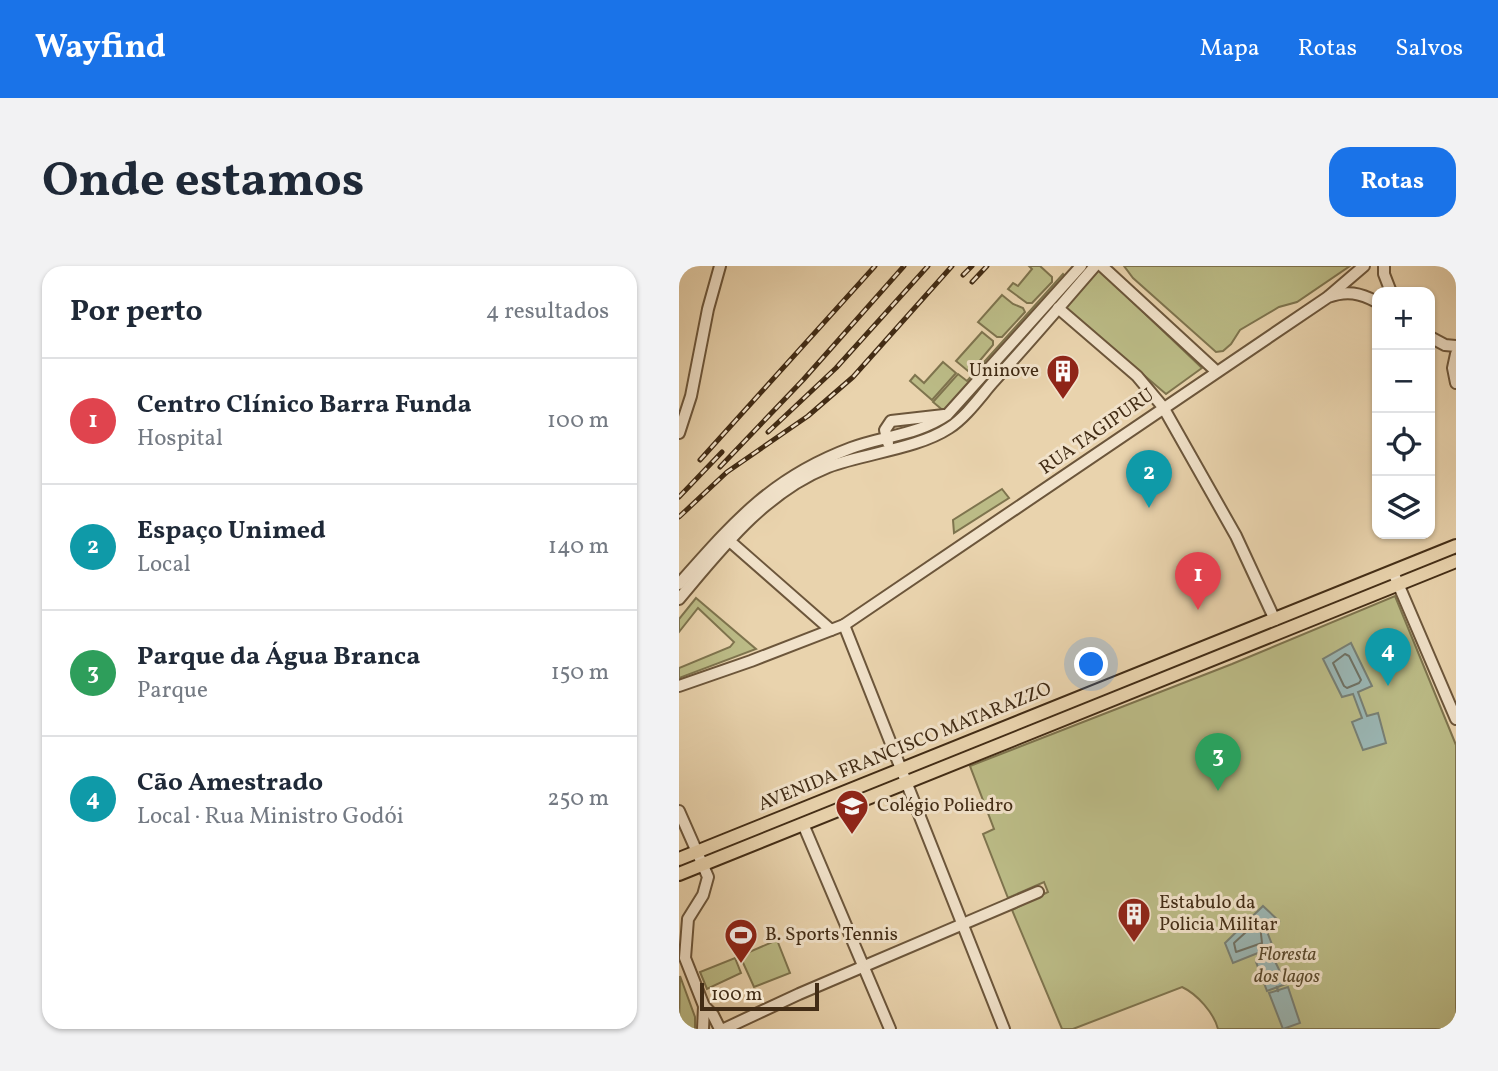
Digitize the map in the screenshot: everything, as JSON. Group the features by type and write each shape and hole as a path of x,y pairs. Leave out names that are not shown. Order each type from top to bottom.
{"main road":[{"name":"AVENIDA FRANCISCO MATARAZZO","path":"679,874 699,858 901,770 1456,546"},
{"name":"AVENIDA FRANCISCO MATARAZZO","path":"679,859 699,858 803,824 1456,561"}],"street":[{"path":"679,433 691,396 708,309 720,266"},
{"path":"889,449 886,426 891,421 947,415 1081,266"},
{"path":"679,584 767,503 809,476 830,466 923,440 951,426 1094,266"},
{"path":"1102,266 1216,371"},
{"name":"RUA TAGIPURU","path":"679,686 843,625 1328,297 1364,266"},
{"path":"1384,266 1389,287"},
{"path":"1328,297 1345,292 1356,293 1372,300"},
{"path":"1058,308 1136,376 1163,407 1236,536 1275,620"},
{"path":"1435,340 1445,345 1456,346"},
{"path":"1456,354 1453,368 1456,383"},
{"path":"679,600 751,506 799,470 887,437"},
{"path":"726,538 831,631"},
{"path":"1393,572 1456,719"},
{"path":"843,625 1004,1029"},
{"path":"679,811 708,877 707,886 692,911 686,929 685,958"},
{"path":"803,824 890,1029"},
{"path":"679,946 704,1006 722,1029 1038,892"},
{"path":"679,912 700,901"},
{"path":"703,1029 704,1006"}],"green space":[{"path":"1029,266 1040,266 1052,277 1052,282 1032,303 1027,303 1008,289 1013,283 1018,286 1032,269"},
{"path":"1124,266 1350,266 1297,302 1279,307 1240,330 1231,344 1223,351 1216,352 1133,278"},
{"path":"1098,269 1202,368 1166,394 1064,307"},
{"path":"1063,274 1066,277 945,412 933,402 958,374 967,381"},
{"path":"1002,295 1025,312 1002,337 997,337 978,322"},
{"path":"982,332 993,341 993,345 972,370 968,371 956,361"},
{"path":"943,362 956,373 932,400 910,381 915,375 924,383"},
{"path":"1002,489 1009,498 954,533 953,520"},
{"name":"Floresta dos lagos","path":"1395,596 1456,745 1456,1019 1445,1029 1218,1029 1204,1005 1182,987 1073,1029 1062,1029 1012,910 1048,892 1044,882 1008,898 983,834 994,829 970,766 1232,664"},
{"path":"696,598 756,649 679,678 679,668 730,647 734,642 698,608 679,632 679,619"},
{"path":"777,940 790,973 754,987 740,956"},
{"path":"735,958 741,973 707,989 700,972"},
{"path":"680,976 695,1017 695,1029 679,1029"}],"water":[{"path":"1351,643 1372,686 1358,692 1367,716 1378,713 1386,743 1363,750 1352,722 1362,718 1353,694 1342,697 1323,659"},
{"path":"1263,906 1279,921 1266,929 1273,947 1233,963 1225,943"},
{"path":"1271,953 1286,984 1267,991 1256,962"},
{"path":"1288,987 1300,1023 1283,1029 1269,993"}],"waterway":[{"path":"1260,952 1262,959"},
{"path":"1277,987 1278,991"}],"railway":[{"path":"700,460 875,266"},
{"path":"720,467 803,380 904,266"},
{"path":"768,432 836,368 928,266"},
{"path":"679,517 727,472 808,416 853,377 952,266"},
{"path":"963,275 972,266"},
{"path":"972,282 987,266"},
{"path":"679,497 722,452"}],"place":[{"name":"Uninove","path":"1063,401"},
{"name":"Espaço Unimed","path":"1149,508"},
{"name":"Centro Clínico Barra Funda","path":"1198,610"},
{"name":"Cão Amestrado","path":"1388,686"},
{"name":"Parque da Água Branca","path":"1218,791"},
{"name":"Colégio Poliedro","path":"852,836"},
{"name":"Estabulo da Policia Militar","path":"1134,944"},
{"name":"B. Sports Tennis","path":"741,965"}]}
